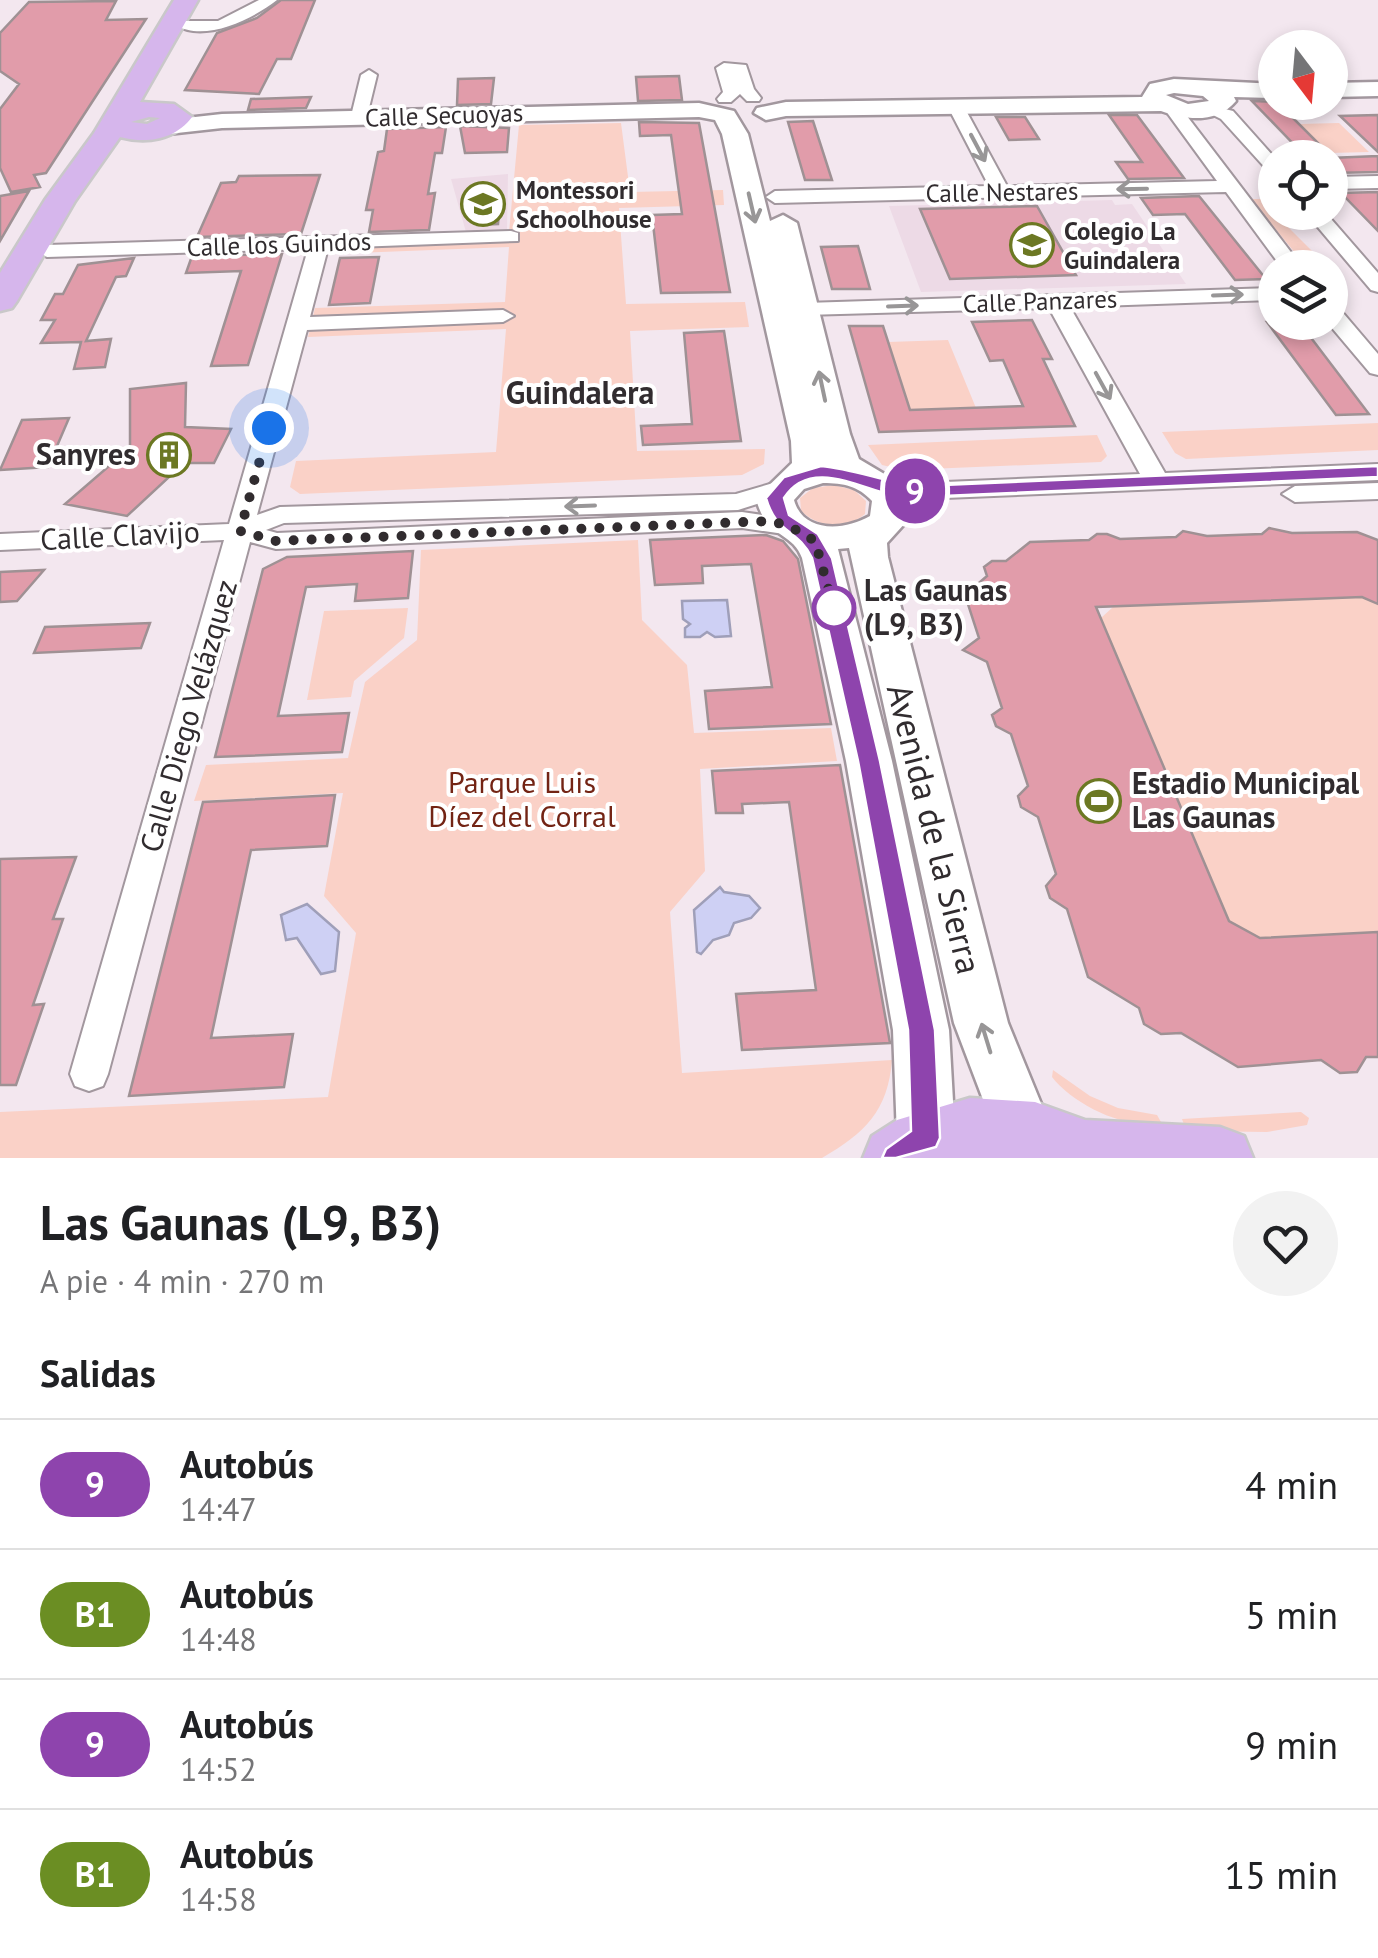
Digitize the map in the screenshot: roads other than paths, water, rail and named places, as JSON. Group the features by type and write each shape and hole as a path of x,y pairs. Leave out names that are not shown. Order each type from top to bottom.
{"main road":[{"path":"145,121 133,86 184,12 198,0"},
{"path":"1348,89 1378,88"},
{"path":"1216,101 1258,94"},
{"path":"1348,98 1378,98"},
{"path":"786,485 810,467 809,441 734,134 722,108 902,100 1258,100"},
{"path":"760,107 1162,101"},
{"path":"760,107 755,120 806,308 832,434 843,463 874,502"},
{"name":"Calle Secuoyas","path":"145,121 722,108"},
{"name":"Calle Secuoyas","path":"145,121 360,112 722,108"},
{"path":"0,332 105,150 145,121"},
{"path":"2,294 60,200 145,121"},
{"path":"786,485 821,472 874,502"},
{"name":"Avenida de la Sierra","path":"786,485 776,508 796,529 815,541 822,558 869,761 921,1030 911,1148"},
{"path":"796,529 851,538 874,502"},
{"name":"Avenida de la Sierra","path":"874,502 868,557 981,1023 1065,1146"},
{"path":"911,1148 966,1126 1065,1146 1220,1158"}],"street":[{"path":"184,12 222,24 270,0"},
{"path":"722,108 732,94 732,68 760,107"},
{"path":"360,112 369,75"},
{"path":"1162,101 1280,250"},
{"path":"1216,101 1258,150"},
{"path":"956,105 1002,192"},
{"path":"1348,183 1378,182"},
{"name":"Calle Nestares","path":"775,197 1229,186"},
{"path":"1330,230 1378,286"},
{"name":"Calle los Guindos","path":"47,251 511,238"},
{"name":"Calle Diego Velázquez","path":"89,1074 320,243"},
{"name":"Calle Panzares","path":"806,308 1258,295"},
{"path":"1056,301 1156,482"},
{"path":"298,324 503,316"},
{"path":"1348,333 1378,368"},
{"path":"1378,472 920,492 891,489 874,502 898,513 927,507 1378,492"},
{"name":"Calle Clavijo","path":"0,542 240,531 280,516 738,502 786,485"},
{"name":"Calle Clavijo","path":"240,531 276,541 742,520 796,529"}],"water":[{"path":"727,600 731,636 715,637 707,632 700,637 685,637 685,628 690,624 683,619 682,601"},
{"path":"720,887 724,892 749,896 760,908 751,918 734,923 729,935 713,940 701,954 697,952 694,910"},
{"path":"307,904 339,932 335,971 321,974 297,938 286,940 281,915"}],"place":[{"name":"Montessori Schoolhouse","path":"483,204"},
{"name":"Colegio La Guindalera","path":"1032,245"},
{"name":"Sanyres","path":"169,455"},
{"name":"Las Gaunas (L9, B3)","path":"834,608"},
{"name":"Estadio Municipal Las Gaunas","path":"1099,801"}],"district":[{"name":"Guindalera","path":"580,393"}],"park label":[{"name":"Parque Luis Díez del Corral","path":"522,800"}]}
